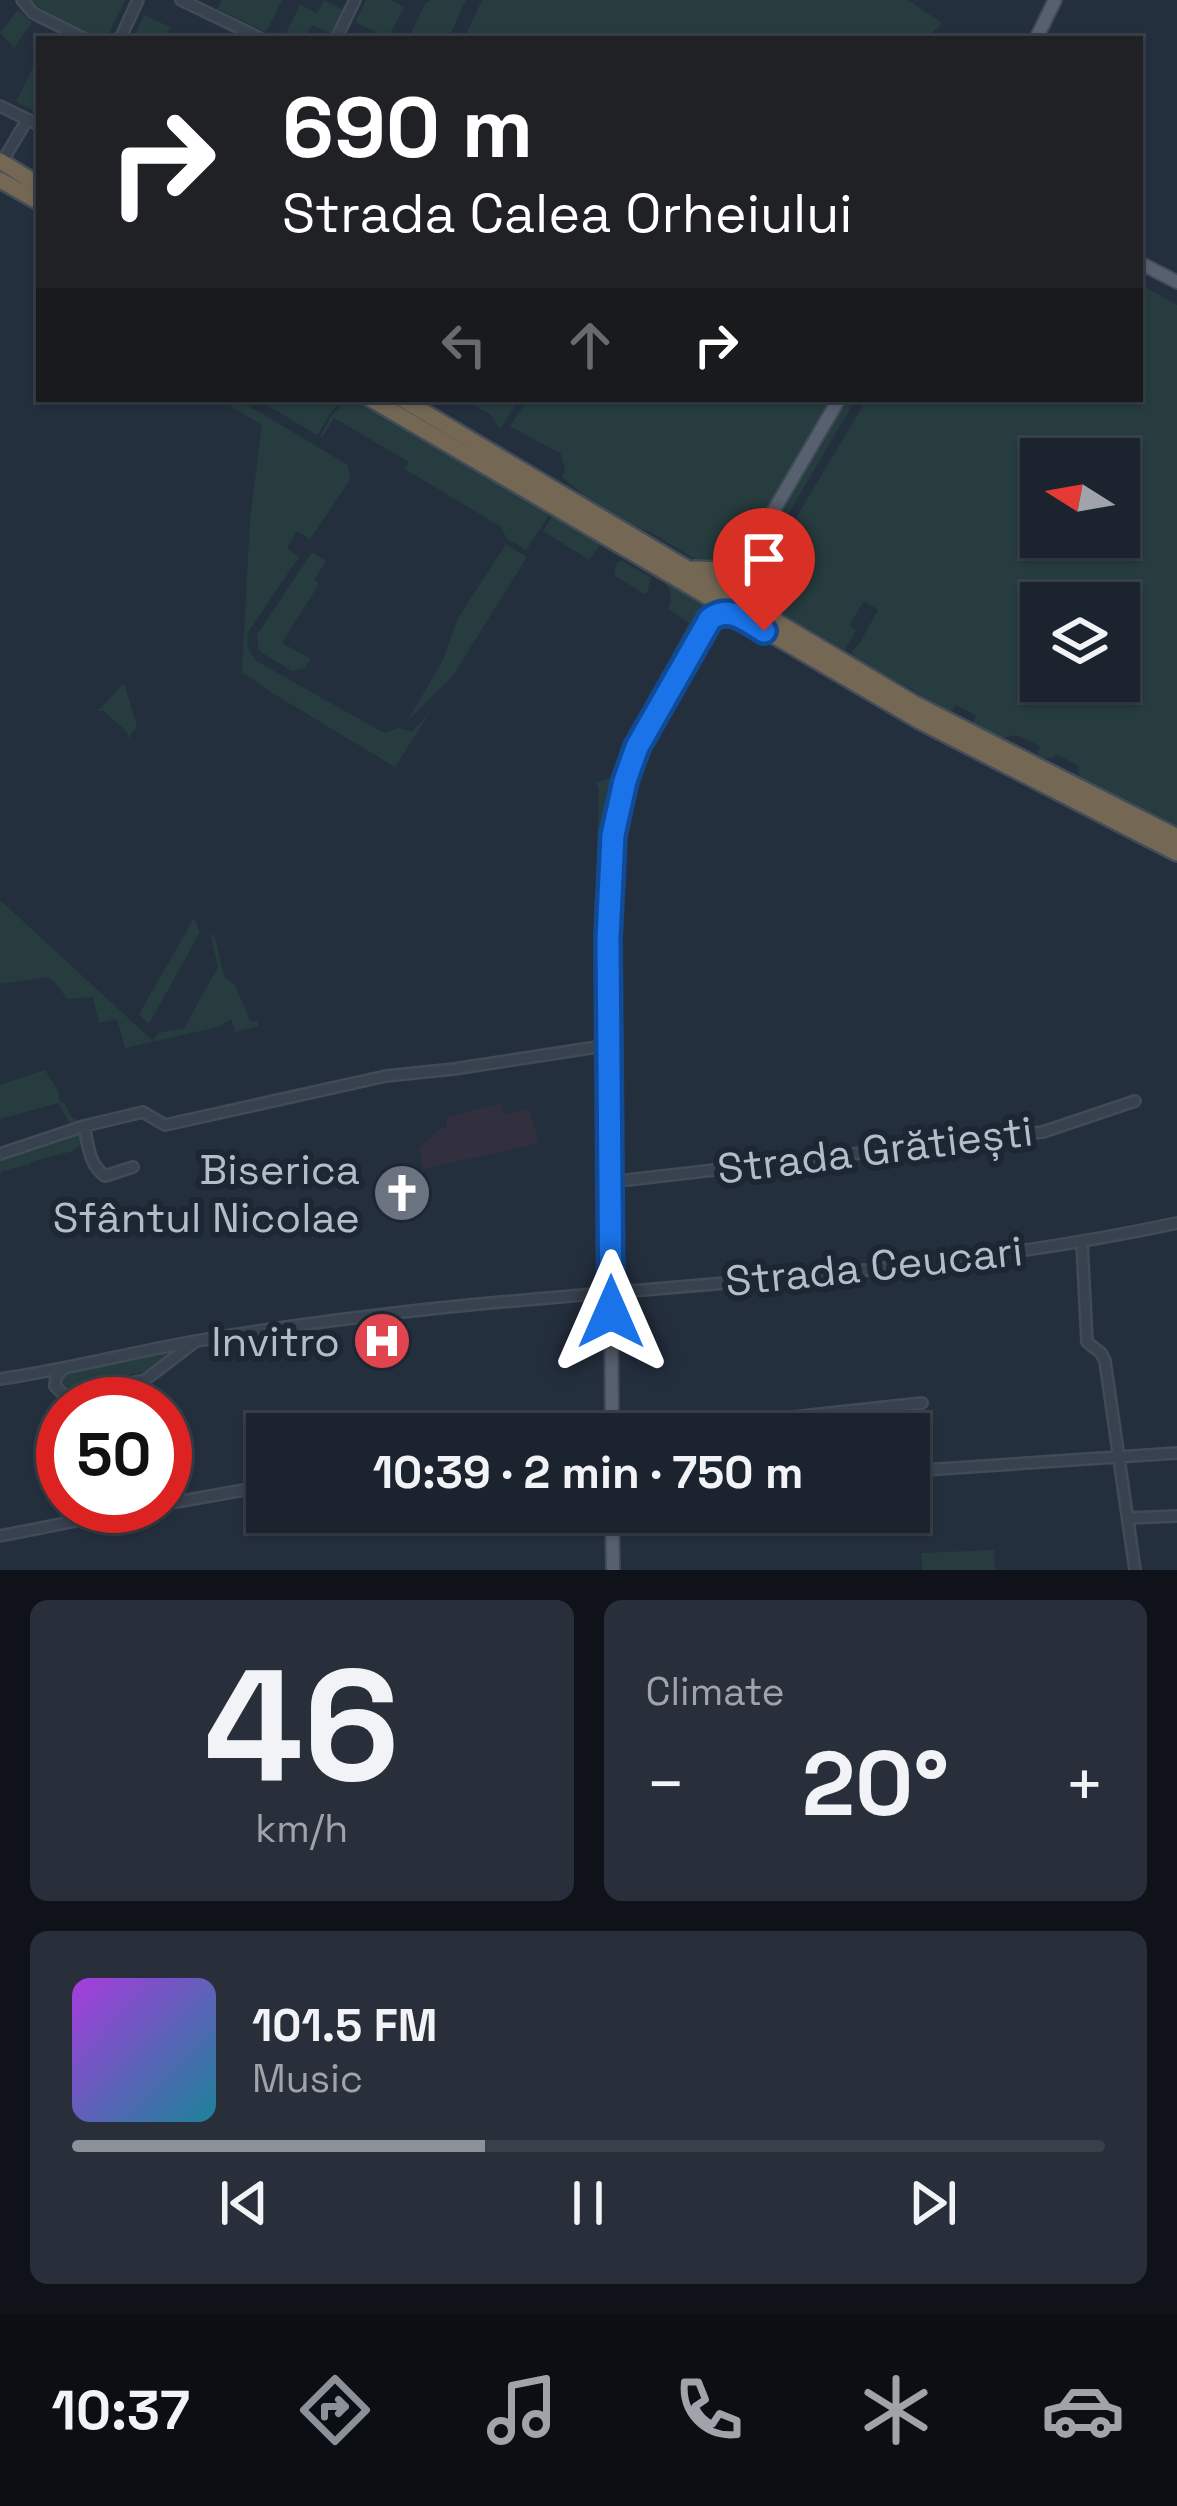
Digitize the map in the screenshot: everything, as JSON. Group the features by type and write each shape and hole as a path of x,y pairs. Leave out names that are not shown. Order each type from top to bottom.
{"highway":[{"path":"1,162 36,183"},
{"path":"0,180 36,200"},
{"path":"377,402 680,566 725,605"},
{"path":"406,402 504,469 918,720 1177,837"},
{"path":"680,566 715,571 749,553"},
{"path":"725,605 737,573"},
{"path":"1048,780 1177,853"}],"main road":[{"path":"1037,36 1055,0"},
{"path":"1143,265 1177,282"},
{"path":"737,573 837,402"},
{"path":"612,1413 613,835 620,798 644,731 725,605"},
{"path":"613,1533 613,1570"}],"street":[{"path":"22,0 33,13 79,36"},
{"path":"121,36 138,0"},
{"path":"181,0 256,36"},
{"path":"337,36 355,0"},
{"path":"0,106 36,124"},
{"path":"1,162 27,120"},
{"path":"0,1154 143,1112 165,1125 395,1074 610,1045"},
{"name":"Strada Grătiești","path":"610,1182 1043,1132 1135,1101"},
{"path":"84,1126 92,1161 100,1173 105,1176 134,1167"},
{"name":"Strada Ceucari","path":"0,1379 344,1318 919,1265 1177,1223"},
{"path":"1082,1242 1087,1342 1106,1361 1135,1570"},
{"path":"63,1369 55,1386 65,1396 133,1385 157,1373 197,1341"},
{"path":"830,1413 922,1403"},
{"path":"930,1470 1177,1453"},
{"path":"192,1499 246,1490"},
{"path":"1128,1518 1177,1516"},
{"path":"0,1536 36,1529"}],"shaded area":[{"path":"502,1103 504,1114 529,1109 539,1143 423,1169 419,1148 447,1128 447,1117"}],"green space":[{"path":"30,0 125,0 107,36 94,36"},
{"path":"222,0 282,0 266,32 217,9"},
{"path":"324,0 343,10 331,34 312,25 306,36 284,36 300,5 317,13"},
{"path":"366,0 391,0 404,7 389,36 355,22"},
{"path":"466,0 449,36 409,36 425,4"},
{"path":"482,0 908,0 942,23 929,36 465,36"},
{"path":"18,10 32,22 14,48 0,33"},
{"path":"144,15 170,27 165,36 134,36"},
{"path":"34,65 36,66 36,112 16,102"},
{"path":"1143,286 1177,305 1177,827 1081,778 1079,766 1056,754 1042,758 1037,753 1040,746 1016,735 1002,738 973,724 976,715 956,705 951,712 854,657 851,652 878,610 864,601 849,625 856,630 845,650 748,594 758,573 762,575 865,402 1143,402"},
{"path":"224,402 242,402 348,465 350,480 310,539 297,531 287,548 299,557 248,632 248,645 258,662 384,733 399,728 412,732 430,712 395,767 242,672 250,519 262,425"},
{"path":"262,402 340,402 317,435"},
{"path":"344,402 367,402 552,511 526,550 507,539 501,527 405,469 409,462 334,418 320,436"},
{"path":"468,402 518,402 500,428 490,414"},
{"path":"526,402 831,402 740,550 719,567 701,563 597,507 562,477 561,454 510,426"},
{"path":"845,402 854,402 767,550 760,546"},
{"path":"554,513 599,542 589,560 543,531"},
{"path":"506,544 527,557 452,677 408,720 442,662 458,618"},
{"path":"312,552 326,561 314,580 319,584 282,643 311,659 305,668 292,671 261,652 257,635"},
{"path":"623,561 651,578 647,593 614,575 617,563"},
{"path":"660,578 703,606 704,612 685,645 672,654 689,623 668,609 670,592"},
{"path":"124,683 137,726 128,739 128,733 98,711"},
{"path":"629,737 608,822 601,908 595,909 596,782 612,778"},
{"path":"0,900 153,1041 158,1033 184,1028 218,967 214,933 224,977 235,985 251,1022 259,1026 235,1032 231,1019 218,1027 125,1048 117,1019 99,1023 93,997 67,999 48,977 0,984"},
{"path":"194,918 200,932 149,1024 139,1014"},
{"path":"45,1070 60,1102 81,1123 72,1127 58,1103 0,1119 0,1085"},
{"path":"80,1130 86,1141 73,1151 0,1175 4,1156"},
{"path":"175,1351 148,1371 119,1377 60,1377"},
{"path":"994,1550 995,1570 922,1570 921,1553"}],"place":[{"name":"Biserica Sfântul Nicolae","path":"402,1193"},
{"name":"Invitro","path":"382,1341"}],"route":[{"path":"611,1312 608,938 611,857 620,798 644,731 710,619 731,611 764,631"}]}
